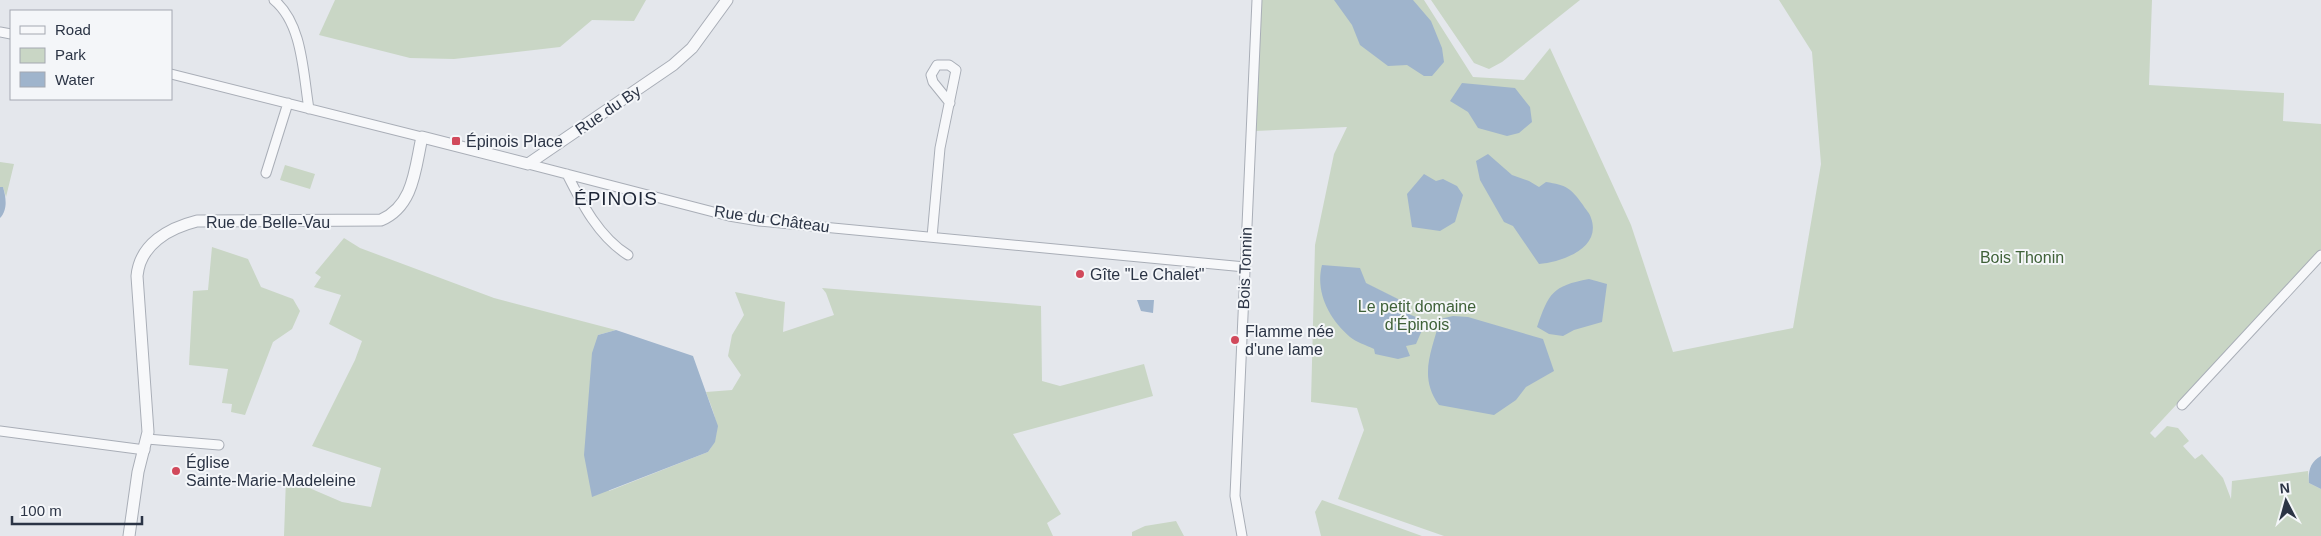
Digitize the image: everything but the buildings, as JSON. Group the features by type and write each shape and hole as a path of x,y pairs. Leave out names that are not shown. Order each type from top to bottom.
{"street":[{"path":"274,0 281,7 294,32 309,109"},
{"name":"Rue du By","path":"528,164 673,65 692,48 727,0"},
{"name":"Bois Tonnin","path":"1242,536 1235,496 1257,0"},
{"path":"172,74 528,164"},
{"path":"266,173 288,103"},
{"path":"932,237 940,148 950,103"},
{"name":"Rue de Belle-Vau","path":"129,536 138,472 146,444 137,276 140,258 145,251 164,235 197,222 381,220 396,211 407,198 422,137"},
{"name":"Rue du Château","path":"528,164 729,216 1245,267"},
{"path":"567,174 604,235 614,246 628,255"},
{"path":"2182,405 2321,255"},
{"path":"0,431 146,444 219,445"}],"green space":[{"path":"335,0 646,0 634,21 592,20 560,47 454,59 410,58 319,35"},
{"name":"Bois Thonin","path":"1261,0 1424,0 1473,77 1524,80 1550,48 1631,225 1673,352 1793,328 1821,164 1812,52 1779,0 2152,0 2149,85 2284,93 2283,121 2321,124 2321,249 2150,433 2155,438 2167,426 2178,428 2189,441 2183,446 2195,459 2202,454 2223,478 2231,499 2232,481 2308,471 2309,483 2321,489 2321,536 1444,536 1338,499 1364,430 1357,408 1311,402 1315,245 1334,154 1347,127 1255,131"},
{"path":"1431,0 1580,0 1502,62 1489,69 1474,63"},
{"path":"0,162 14,164 6,197 3,187 0,187"},
{"path":"285,165 315,174 310,189 280,180"},
{"path":"344,238 360,248 494,298 616,330 598,335 609,491 708,452 716,437 717,430 706,392 732,390 741,375 728,356 732,335 744,315 735,292 785,302 783,332 834,315 826,293 822,288 1041,306 1042,381 1060,386 1144,364 1153,396 1013,434 1061,514 1047,523 1053,536 284,536 286,478 342,502 371,507 381,468 312,446 355,360 362,341 329,324 341,295 314,287 321,277 315,273"},
{"path":"212,247 248,259 261,287 293,299 300,311 292,329 273,342 245,415 231,412 232,404 222,403 228,369 189,365 193,291 208,290"},
{"path":"1322,500 1422,536 1321,536 1315,512"},
{"path":"1176,521 1184,536 1132,536 1132,532 1145,526"}],"water":[{"path":"1334,0 1413,0 1431,21 1442,48 1444,62 1432,76 1424,76 1407,65 1388,66 1360,45 1352,25"},
{"path":"1462,83 1515,88 1530,107 1532,122 1519,133 1507,136 1478,128 1468,112 1450,101"},
{"path":"1488,154 1512,175 1539,187 1546,182 1559,184 1575,195 1590,214 1593,229 1591,238 1578,252 1558,260 1539,264 1513,226 1504,222 1480,180 1476,161"},
{"path":"1424,174 1436,181 1443,179 1457,186 1463,195 1455,222 1440,231 1412,227 1407,194"},
{"path":"0,187 3,187 6,203 3,215 0,218"},
{"path":"1322,265 1360,268 1366,283 1400,300 1406,313 1426,321 1416,344 1406,346 1410,356 1398,359 1375,354 1374,349 1352,339 1342,330 1330,313 1322,295 1320,275"},
{"path":"1589,279 1607,284 1602,322 1574,330 1563,336 1549,334 1537,327 1545,306 1559,288"},
{"path":"1137,300 1154,300 1153,313 1141,311"},
{"path":"1453,316 1468,317 1543,339 1554,371 1526,387 1516,400 1494,415 1439,405 1429,384 1429,363 1440,319"},
{"path":"616,330 693,356 718,426 715,442 708,452 592,497 584,455 592,353 598,335"},
{"path":"2321,456 2321,489 2309,483 2309,471 2312,464"}],"place":[{"name":"Épinois Place","path":"456,141"},
{"name":"Gîte \"Le Chalet\"","path":"1080,274"},
{"name":"Flamme née d'une lame","path":"1235,340"},
{"name":"Église Sainte-Marie-Madeleine","path":"176,471"}],"district":[{"name":"ÉPINOIS","path":"616,198"}],"park label":[{"name":"Le petit domaine d'Épinois","path":"1417,315"}]}
